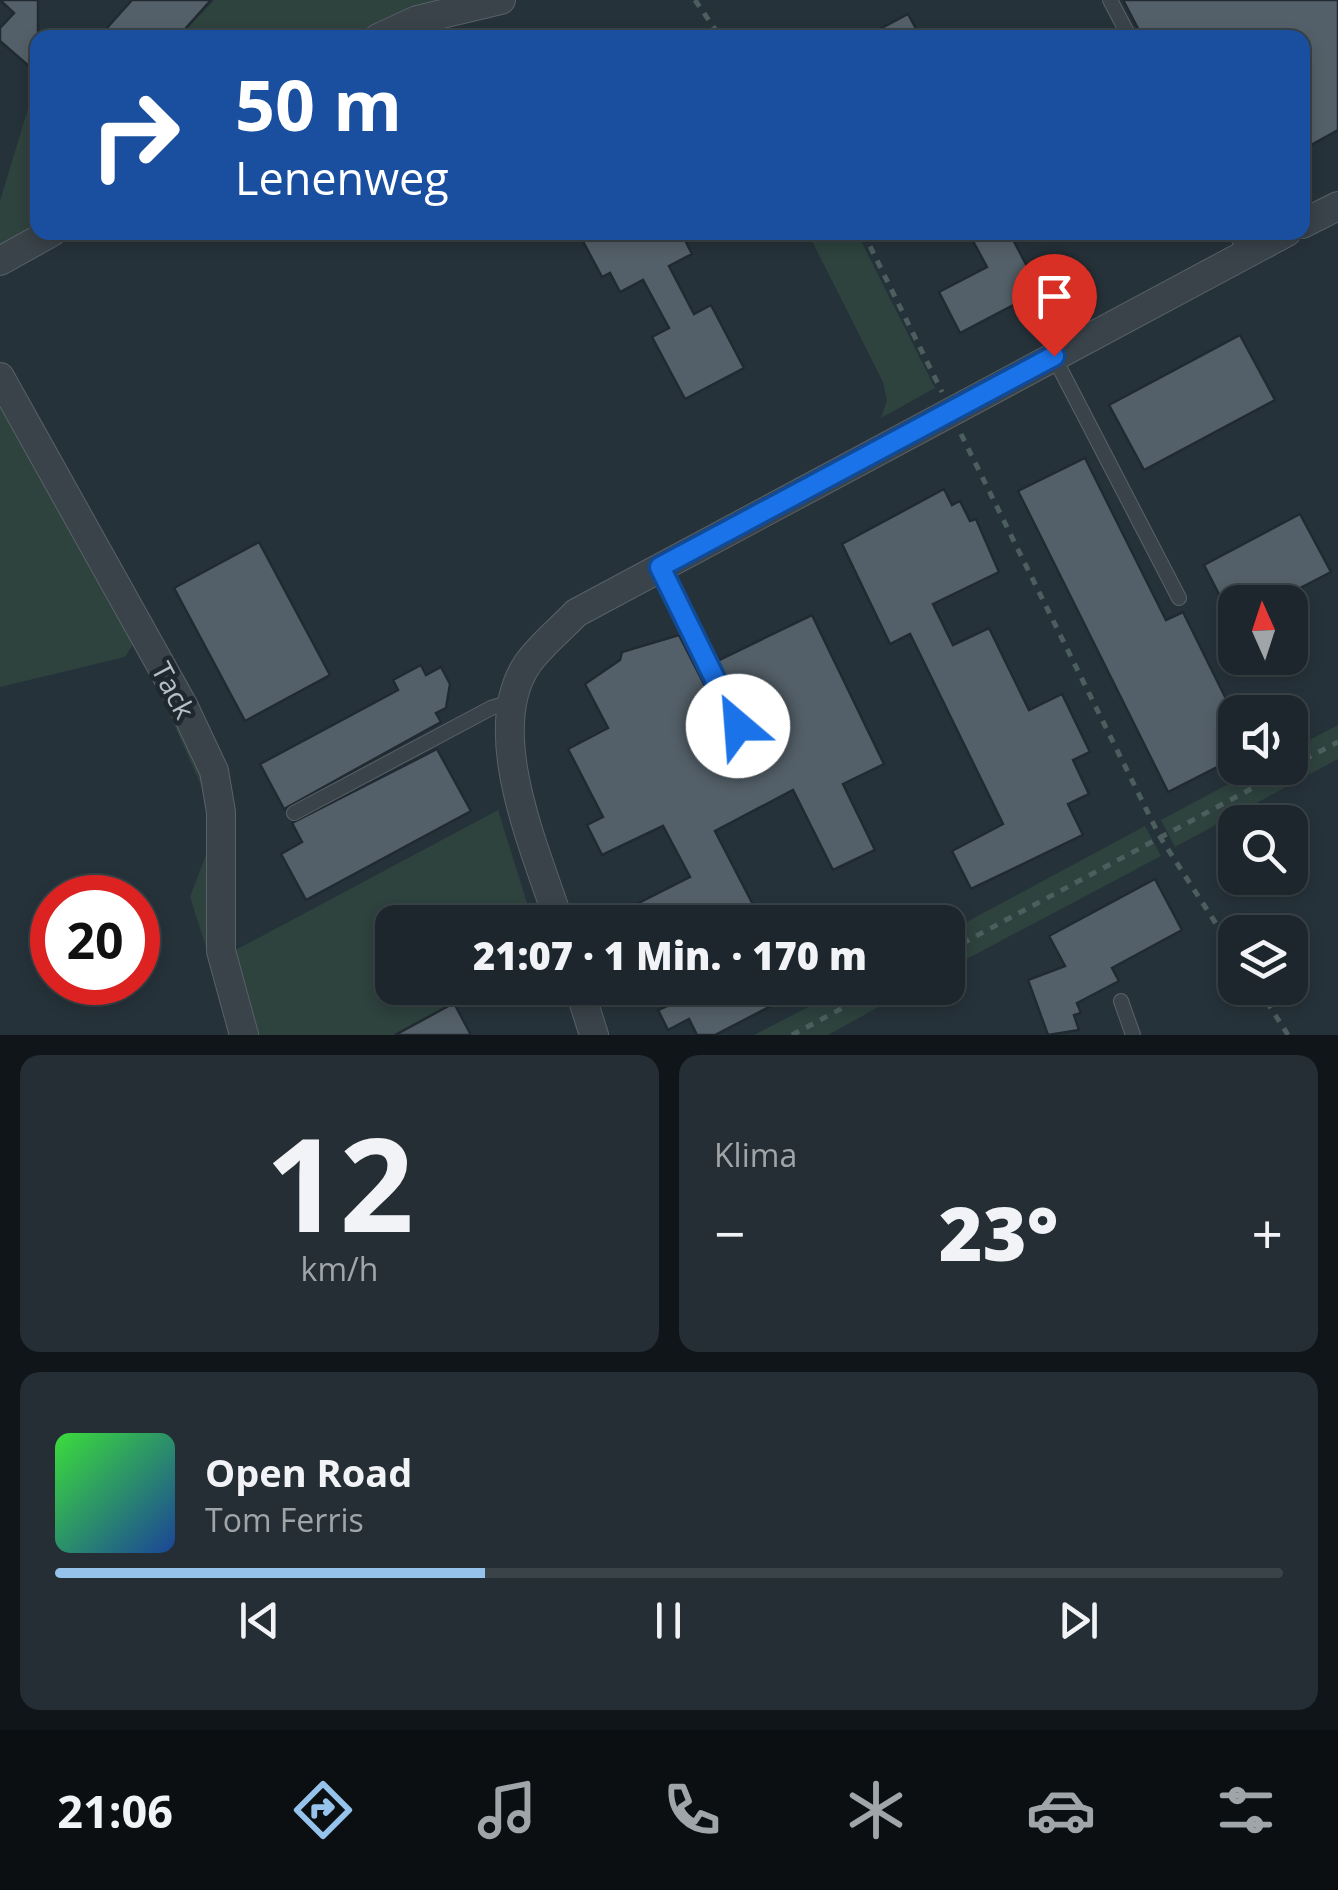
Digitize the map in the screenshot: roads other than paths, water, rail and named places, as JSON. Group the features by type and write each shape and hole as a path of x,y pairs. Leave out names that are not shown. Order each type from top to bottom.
{"street":[{"path":"395,30 417,20 501,0"},
{"path":"1310,220 1338,206"},
{"path":"0,260 37,240"},
{"path":"554,905 510,752 515,700 526,665 576,613 1054,356 1241,243"},
{"name":"Tack","path":"0,377 183,705 214,771 221,812 221,950 244,1035"},
{"path":"584,1005 594,1035"}],"lane":[{"path":"1110,0 1126,30"},
{"path":"1054,356 1179,598"},
{"path":"660,567 738,726"},
{"path":"294,812 487,710 515,700"},
{"path":"1122,1002 1133,1035"}]}
